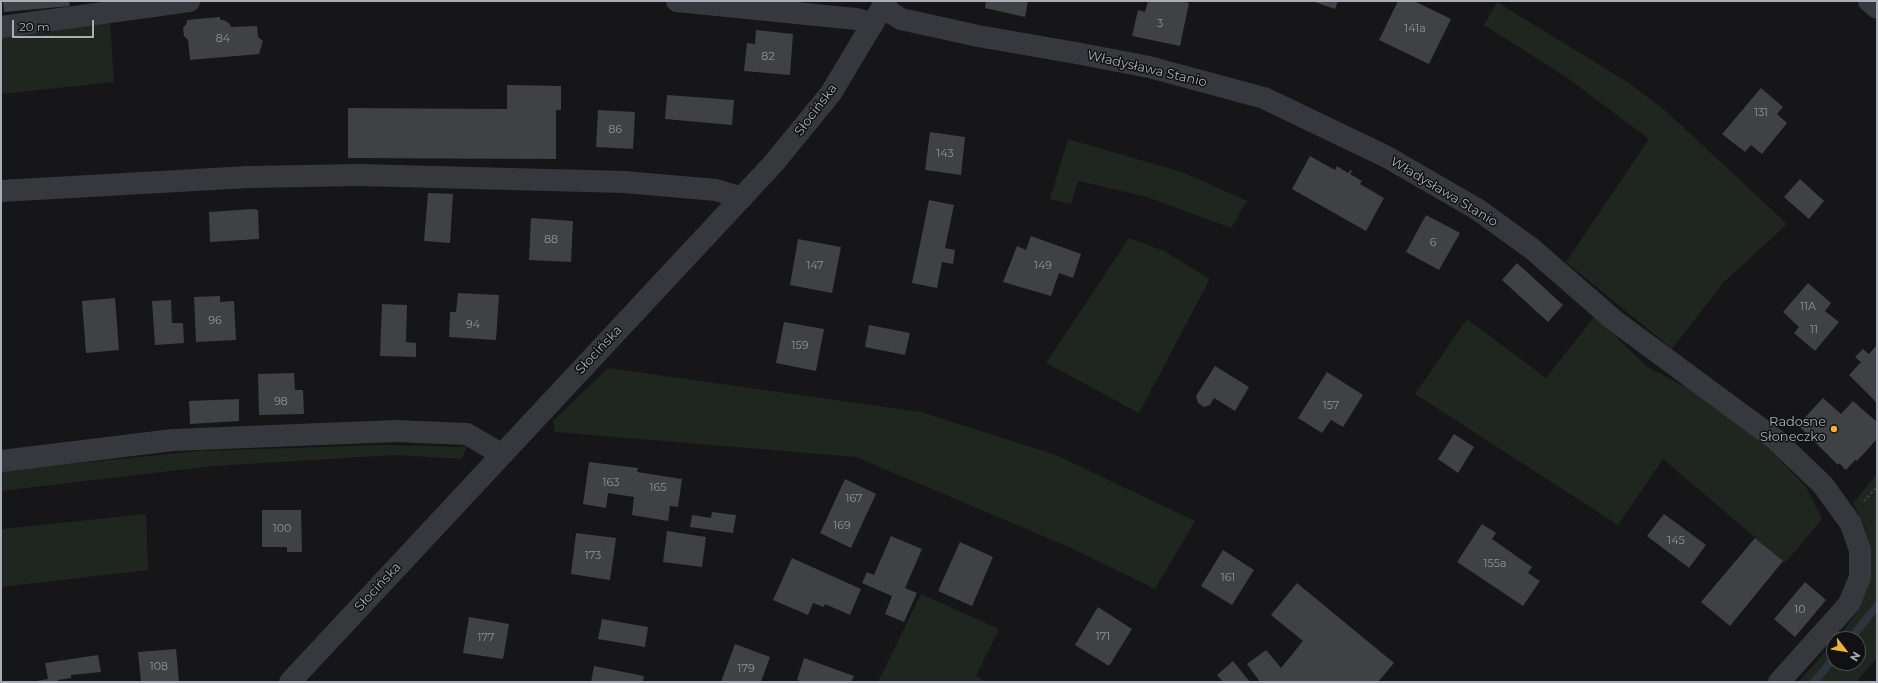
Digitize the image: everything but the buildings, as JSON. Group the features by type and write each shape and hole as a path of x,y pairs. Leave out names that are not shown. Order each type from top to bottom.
{"street":[{"path":"1,27 189,1"},
{"name":"Władysława Stanio","path":"677,1 857,20 881,11 901,19 978,36 1149,67 1264,98 1387,157 1477,209 1531,248 1615,321 1775,439 1823,485 1851,524 1860,550 1860,577 1849,604 1779,682"},
{"path":"1869,1 1877,8"},
{"name":"Słocińska","path":"290,682 501,454 774,164 831,93 881,11"},
{"path":"1,191 248,177 360,175 624,182 716,190 742,198"},
{"path":"1,461 173,440 396,431 467,434 501,454"}],"shaded area":[{"path":"1497,2 1629,83 1667,112 1787,224 1724,282 1672,349 1566,262 1649,139 1566,77 1484,25"},
{"path":"110,19 114,82 1,94 1,33"},
{"path":"1068,139 1185,173 1247,201 1231,228 1147,197 1078,181 1071,204 1050,199"},
{"path":"1129,238 1164,251 1210,279 1139,413 1046,363"},
{"path":"1595,316 1646,366 1700,395 1756,435 1806,487 1822,519 1785,563 1663,459 1618,525 1415,394 1467,319 1546,378"},
{"path":"608,368 921,412 1056,455 1195,521 1155,589 1069,547 856,457 555,432 553,421"},
{"path":"384,445 467,447 462,459 395,455 213,466 1,491 1,471 197,451"},
{"path":"1877,474 1877,658 1866,671 1866,631 1843,631 1856,614 1871,564 1865,527 1853,503"},
{"path":"146,514 148,570 1,587 1,529"},
{"path":"921,594 999,629 976,676 986,682 878,682"},
{"path":"1826,651 1826,671 1866,671 1856,682 1798,682"}],"waterway":[{"path":"1857,631 1877,606"},
{"path":"1814,682 1826,668"}],"place":[{"name":"Radosne Słoneczko","path":"1834,429"}]}
